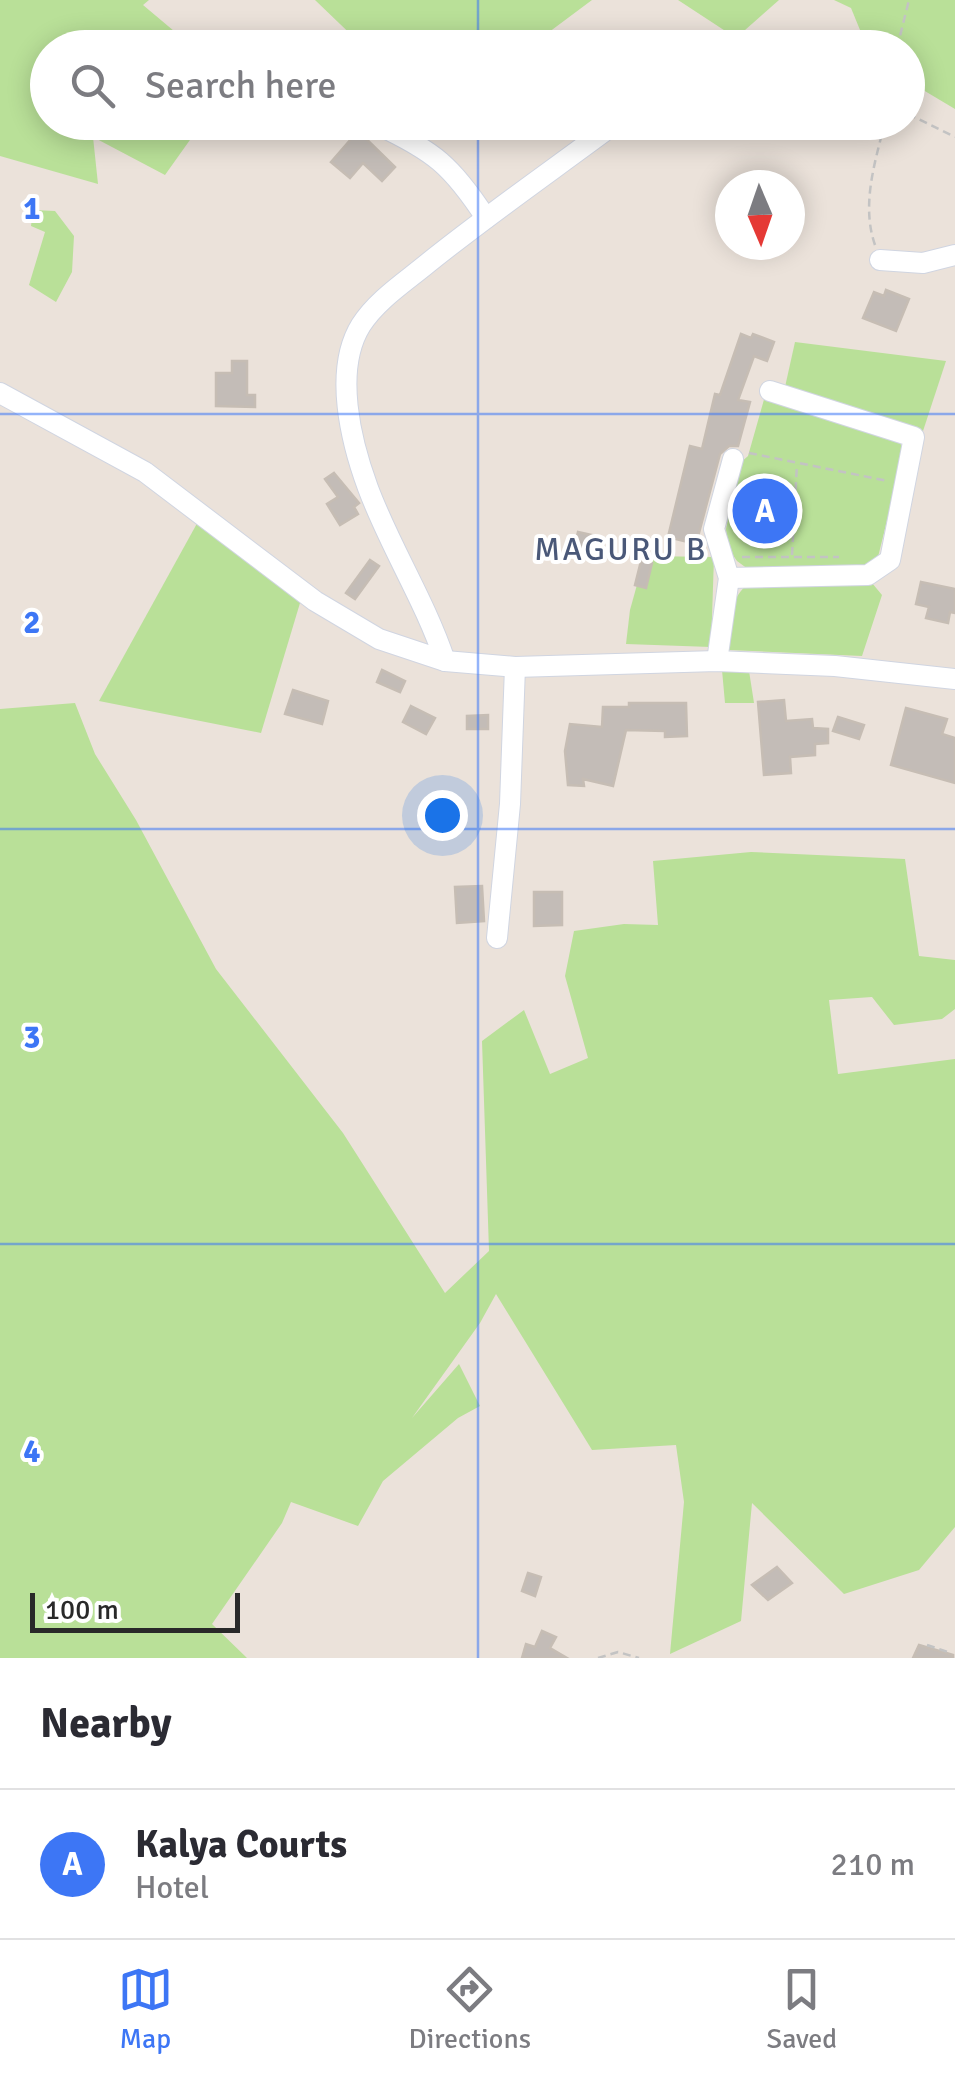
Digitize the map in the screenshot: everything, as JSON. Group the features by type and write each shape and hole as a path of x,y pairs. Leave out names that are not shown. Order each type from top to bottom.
{"street":[{"path":"410,140 444,162 486,218"},
{"path":"445,661 368,488 350,415 351,349 361,325 385,298 592,140"},
{"path":"880,260 923,263 955,255"},
{"path":"726,568 868,575 890,560 914,436 770,390"},
{"path":"0,393 145,472 315,601 379,639 445,661 515,667 717,661 835,666 955,679"},
{"path":"717,661 726,568 714,529 733,460"},
{"path":"497,938 510,804 515,667"}],"path":[{"path":"902,30 910,0"},
{"path":"925,122 955,137"},
{"path":"880,260 868,224 881,140"},
{"path":"733,460 748,453 904,484"},
{"path":"792,555 797,462"},
{"path":"726,568 792,555 851,558"},
{"path":"926,1644 951,1653"},
{"path":"598,1658 618,1652 639,1658"}],"green space":[{"path":"0,0 149,0 143,5 173,30 30,30 30,140 93,140 98,184 0,156"},
{"path":"315,0 592,0 552,30 346,30"},
{"path":"678,0 779,0 745,30 724,30"},
{"path":"834,0 955,0 955,109 925,91 925,30 860,30 851,8"},
{"path":"99,140 190,140 165,175"},
{"path":"33,210 55,211 74,236 72,272 56,302 29,285 45,232 31,226"},
{"path":"795,342 946,361 923,431 785,387"},
{"path":"765,396 899,440 904,452 877,561 862,568 752,572 728,548 726,529 739,464 748,456"},
{"path":"200,518 303,593 261,733 99,701"},
{"path":"645,556 714,557 711,647 626,644 630,610"},
{"path":"872,583 882,595 862,656 729,650 733,606 747,585"},
{"path":"722,670 749,671 754,703 725,703"},
{"path":"75,703 95,754 136,820 216,969 343,1133 445,1293 489,1251 482,1041 524,1010 550,1074 588,1058 565,976 574,931 624,924 658,925 653,861 751,852 905,859 919,956 955,960 955,1009 942,1019 894,1025 872,997 829,1000 838,1074 955,1059 955,1527 919,1570 844,1594 752,1503 741,1621 670,1654 684,1502 676,1445 592,1450 496,1294 480,1323 412,1418 459,1364 480,1406 458,1418 383,1481 358,1526 291,1502 282,1523 212,1624 247,1658 0,1658 0,709"}],"building":[{"path":"350,140 367,140 395,167 382,181 363,163 350,178 331,162"},
{"path":"886,290 909,299 896,331 863,318 874,292 884,296"},
{"path":"741,334 774,342 767,361 754,356 738,400 750,402 738,446 729,446 720,454 696,544 668,537 690,446 702,449 715,394 720,395"},
{"path":"232,361 247,361 247,395 255,395 255,407 216,406 216,373 232,373"},
{"path":"334,473 359,503 354,507 358,514 340,525 327,504 338,497 325,479"},
{"path":"578,532 596,536 591,557 573,553"},
{"path":"370,560 379,566 355,599 346,593"},
{"path":"641,561 652,563 646,588 635,585"},
{"path":"921,582 955,589 955,613 950,612 948,623 926,618 929,607 916,604"},
{"path":"382,670 405,681 400,692 377,682"},
{"path":"293,690 328,701 322,724 285,714"},
{"path":"784,700 786,721 812,719 813,728 828,729 828,743 815,744 815,755 790,757 791,773 764,775 758,702"},
{"path":"629,703 686,703 687,736 665,737 665,731 626,730 613,786 583,779 584,786 568,785 565,751 570,724 602,727 603,707 629,707"},
{"path":"411,706 435,718 426,734 403,722"},
{"path":"906,708 947,719 942,734 955,738 955,783 891,765"},
{"path":"488,715 488,729 467,729 467,716"},
{"path":"838,717 864,725 859,739 833,731"},
{"path":"482,886 484,921 457,923 455,887"},
{"path":"534,892 562,892 562,925 534,926"},
{"path":"777,1567 792,1583 768,1600 752,1585"},
{"path":"528,1573 541,1577 535,1596 522,1591"},
{"path":"542,1631 556,1637 550,1648 567,1658 522,1658 526,1644 535,1647"},
{"path":"919,1645 953,1655 953,1658 913,1658"}],"place":[{"name":"Kalya Courts","path":"765,511"}],"district":[{"name":"MAGURU B","path":"621,549"}]}
